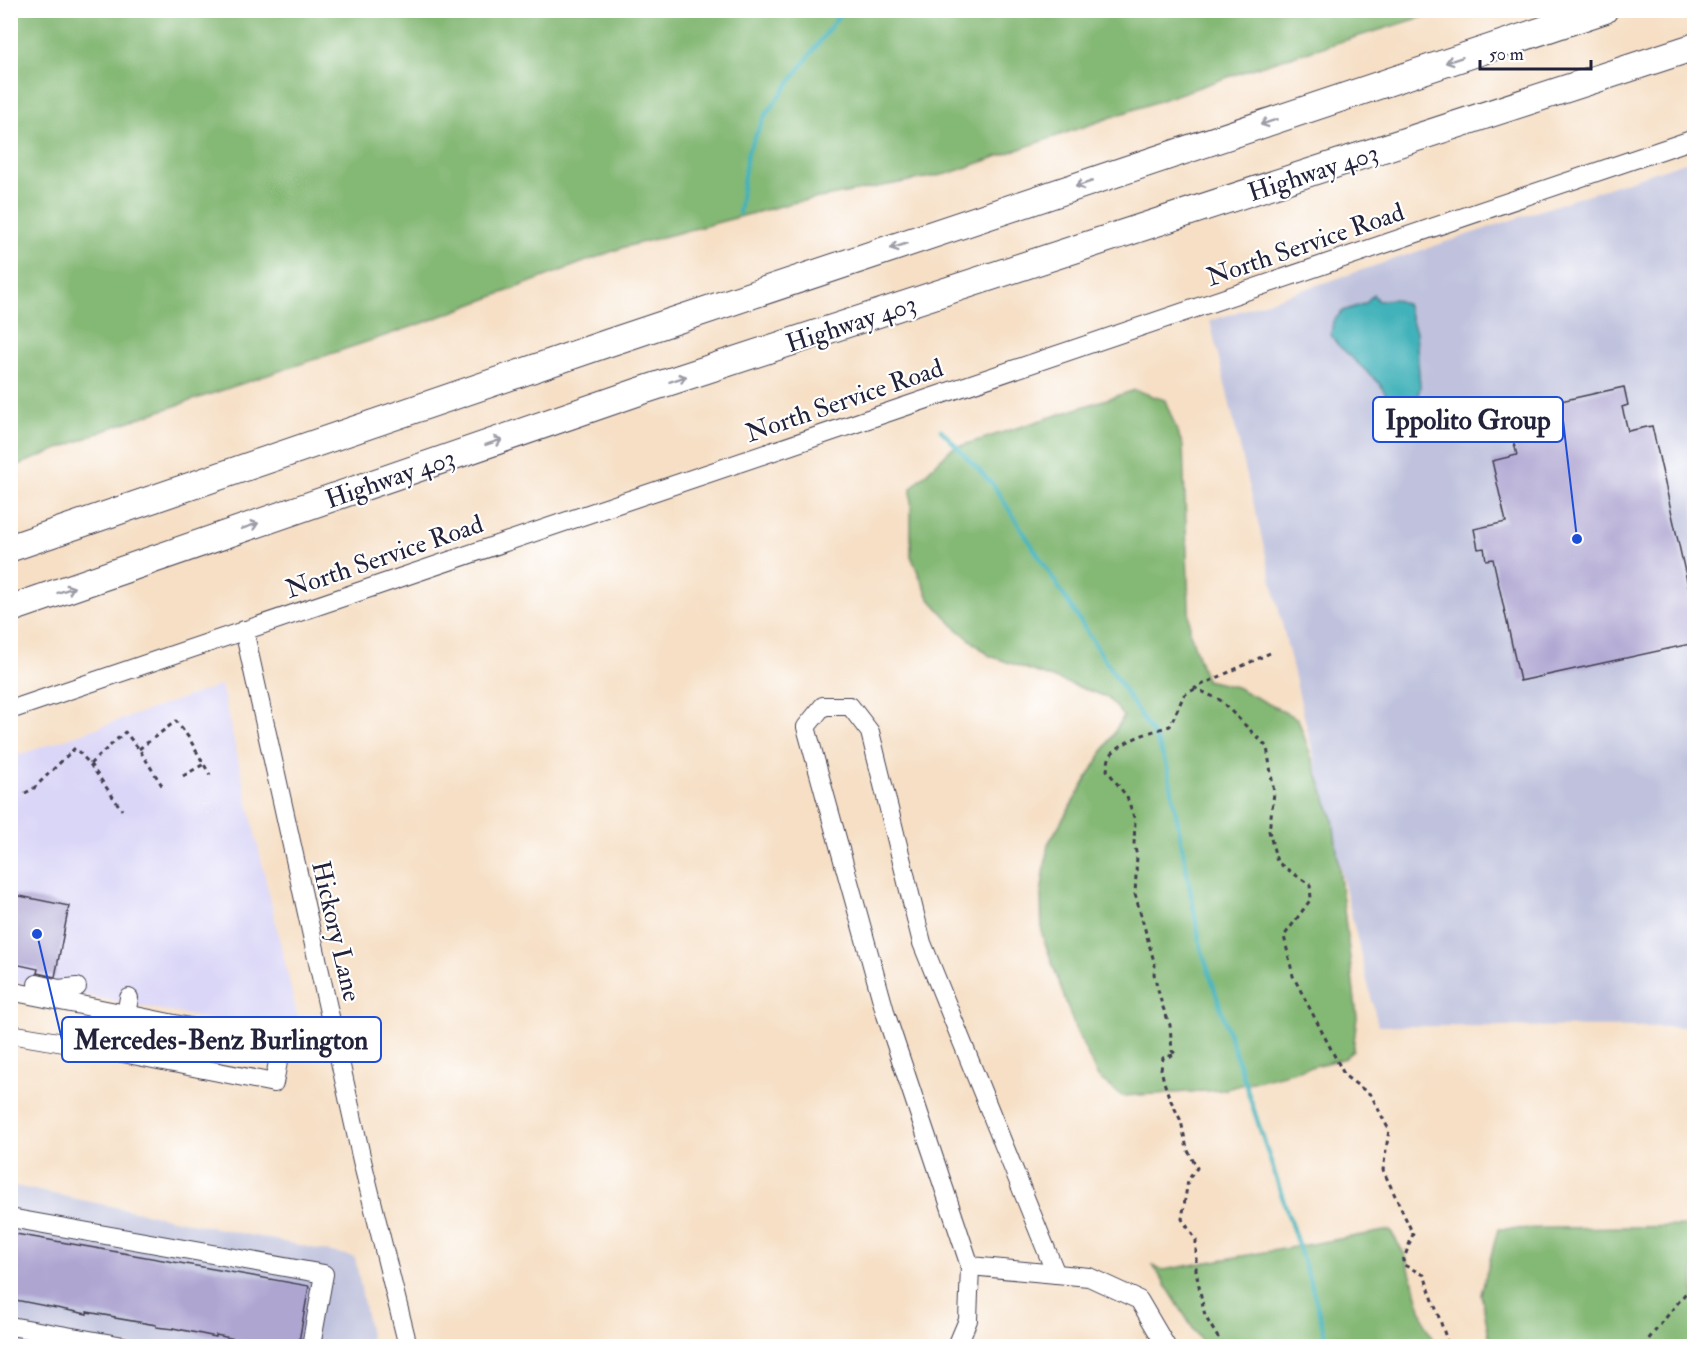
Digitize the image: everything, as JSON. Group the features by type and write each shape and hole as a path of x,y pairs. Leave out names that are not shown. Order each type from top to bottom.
{"highway":[{"path":"1529,35 1582,10"},
{"path":"10,548 622,338 1604,10"},
{"name":"Highway 403","path":"10,609 627,396 1695,47"}],"street":[{"name":"North Service Road","path":"10,710 1695,140"},
{"name":"Hickory Lane","path":"244,630 363,1165 408,1347"},
{"path":"957,1347 968,1320 970,1266 886,1015 806,727 823,706 850,706 870,732 922,943 1056,1274"},
{"path":"10,979 59,989 77,987"},
{"path":"10,991 128,1006 281,1046 274,1083 118,1052 10,1034"},
{"path":"118,1052 128,1006"},
{"path":"10,1218 324,1274 311,1347"},
{"path":"970,1266 1089,1277 1139,1300 1166,1347"},
{"path":"10,1326 124,1347"}],"path":[{"path":"1223,1347 1205,1316 1196,1271 1196,1240 1182,1219 1188,1179 1197,1168 1187,1149 1181,1121 1169,1097 1161,1068 1163,1058 1176,1054 1172,1051 1170,1025 1162,1005 1154,974 1155,965 1135,894 1137,855 1134,845 1135,820 1127,797 1107,770 1109,757 1121,745 1170,726 1184,695 1270,652"},
{"path":"1195,688 1220,700 1267,747 1274,793 1269,831 1277,862 1310,885 1311,899 1284,936 1293,976 1345,1076 1371,1095 1389,1130 1383,1170 1413,1234 1402,1263 1424,1275 1449,1347"},
{"path":"139,749 176,721 189,738 210,775"},
{"path":"90,764 125,732 139,749 163,788"},
{"path":"25,793 33,789 75,748 90,764 123,810"},
{"path":"183,776 204,764"},
{"path":"1643,1347 1695,1283"}],"shaded area":[{"path":"1694,159 1694,1027 1378,1026 1210,321"},
{"path":"221,685 302,1037 11,981 10,758"},
{"path":"10,1185 355,1257 372,1346 11,1346"}],"green space":[{"path":"11,10 1443,11 1266,64 947,174 792,203 621,248 423,323 124,423 11,468"},
{"path":"1135,390 1165,400 1183,446 1190,633 1206,680 1236,687 1298,719 1333,819 1357,1017 1353,1050 1345,1058 1222,1090 1122,1096 1098,1077 1075,1028 1042,934 1041,895 1048,844 1124,716 1107,697 990,656 956,628 929,598 911,556 911,488 951,449"},
{"path":"1694,1226 1694,1346 1491,1346 1481,1294 1498,1229"},
{"path":"1390,1230 1405,1255 1426,1326 1436,1346 1204,1346 1153,1265 1163,1270"}],"water":[{"path":"1373,294 1378,301 1394,299 1406,304 1416,332 1420,387 1417,401 1399,416 1379,383 1337,344 1331,335 1333,321 1343,311 1366,303"}],"building":[{"path":"1624,387 1628,405 1622,407 1628,431 1652,426 1695,616 1695,643 1520,681 1493,559 1486,560 1484,548 1478,549 1474,529 1506,522 1492,461 1517,455 1511,432 1506,433 1502,414"},
{"path":"10,894 69,906 55,977 37,973 38,969 10,963"},
{"path":"10,1233 309,1286 298,1347 282,1347 259,1342 258,1344 216,1335 216,1337 173,1328 156,1327 156,1325 115,1317 10,1299"}],"waterway":[{"path":"739,213 747,154 765,116 843,10"},
{"path":"941,430 994,486 1158,743 1168,770 1201,948 1314,1294 1328,1346"}],"place":[{"name":"Ippolito Group","path":"1577,539"},
{"name":"Mercedes-Benz Burlington","path":"37,934"}]}
